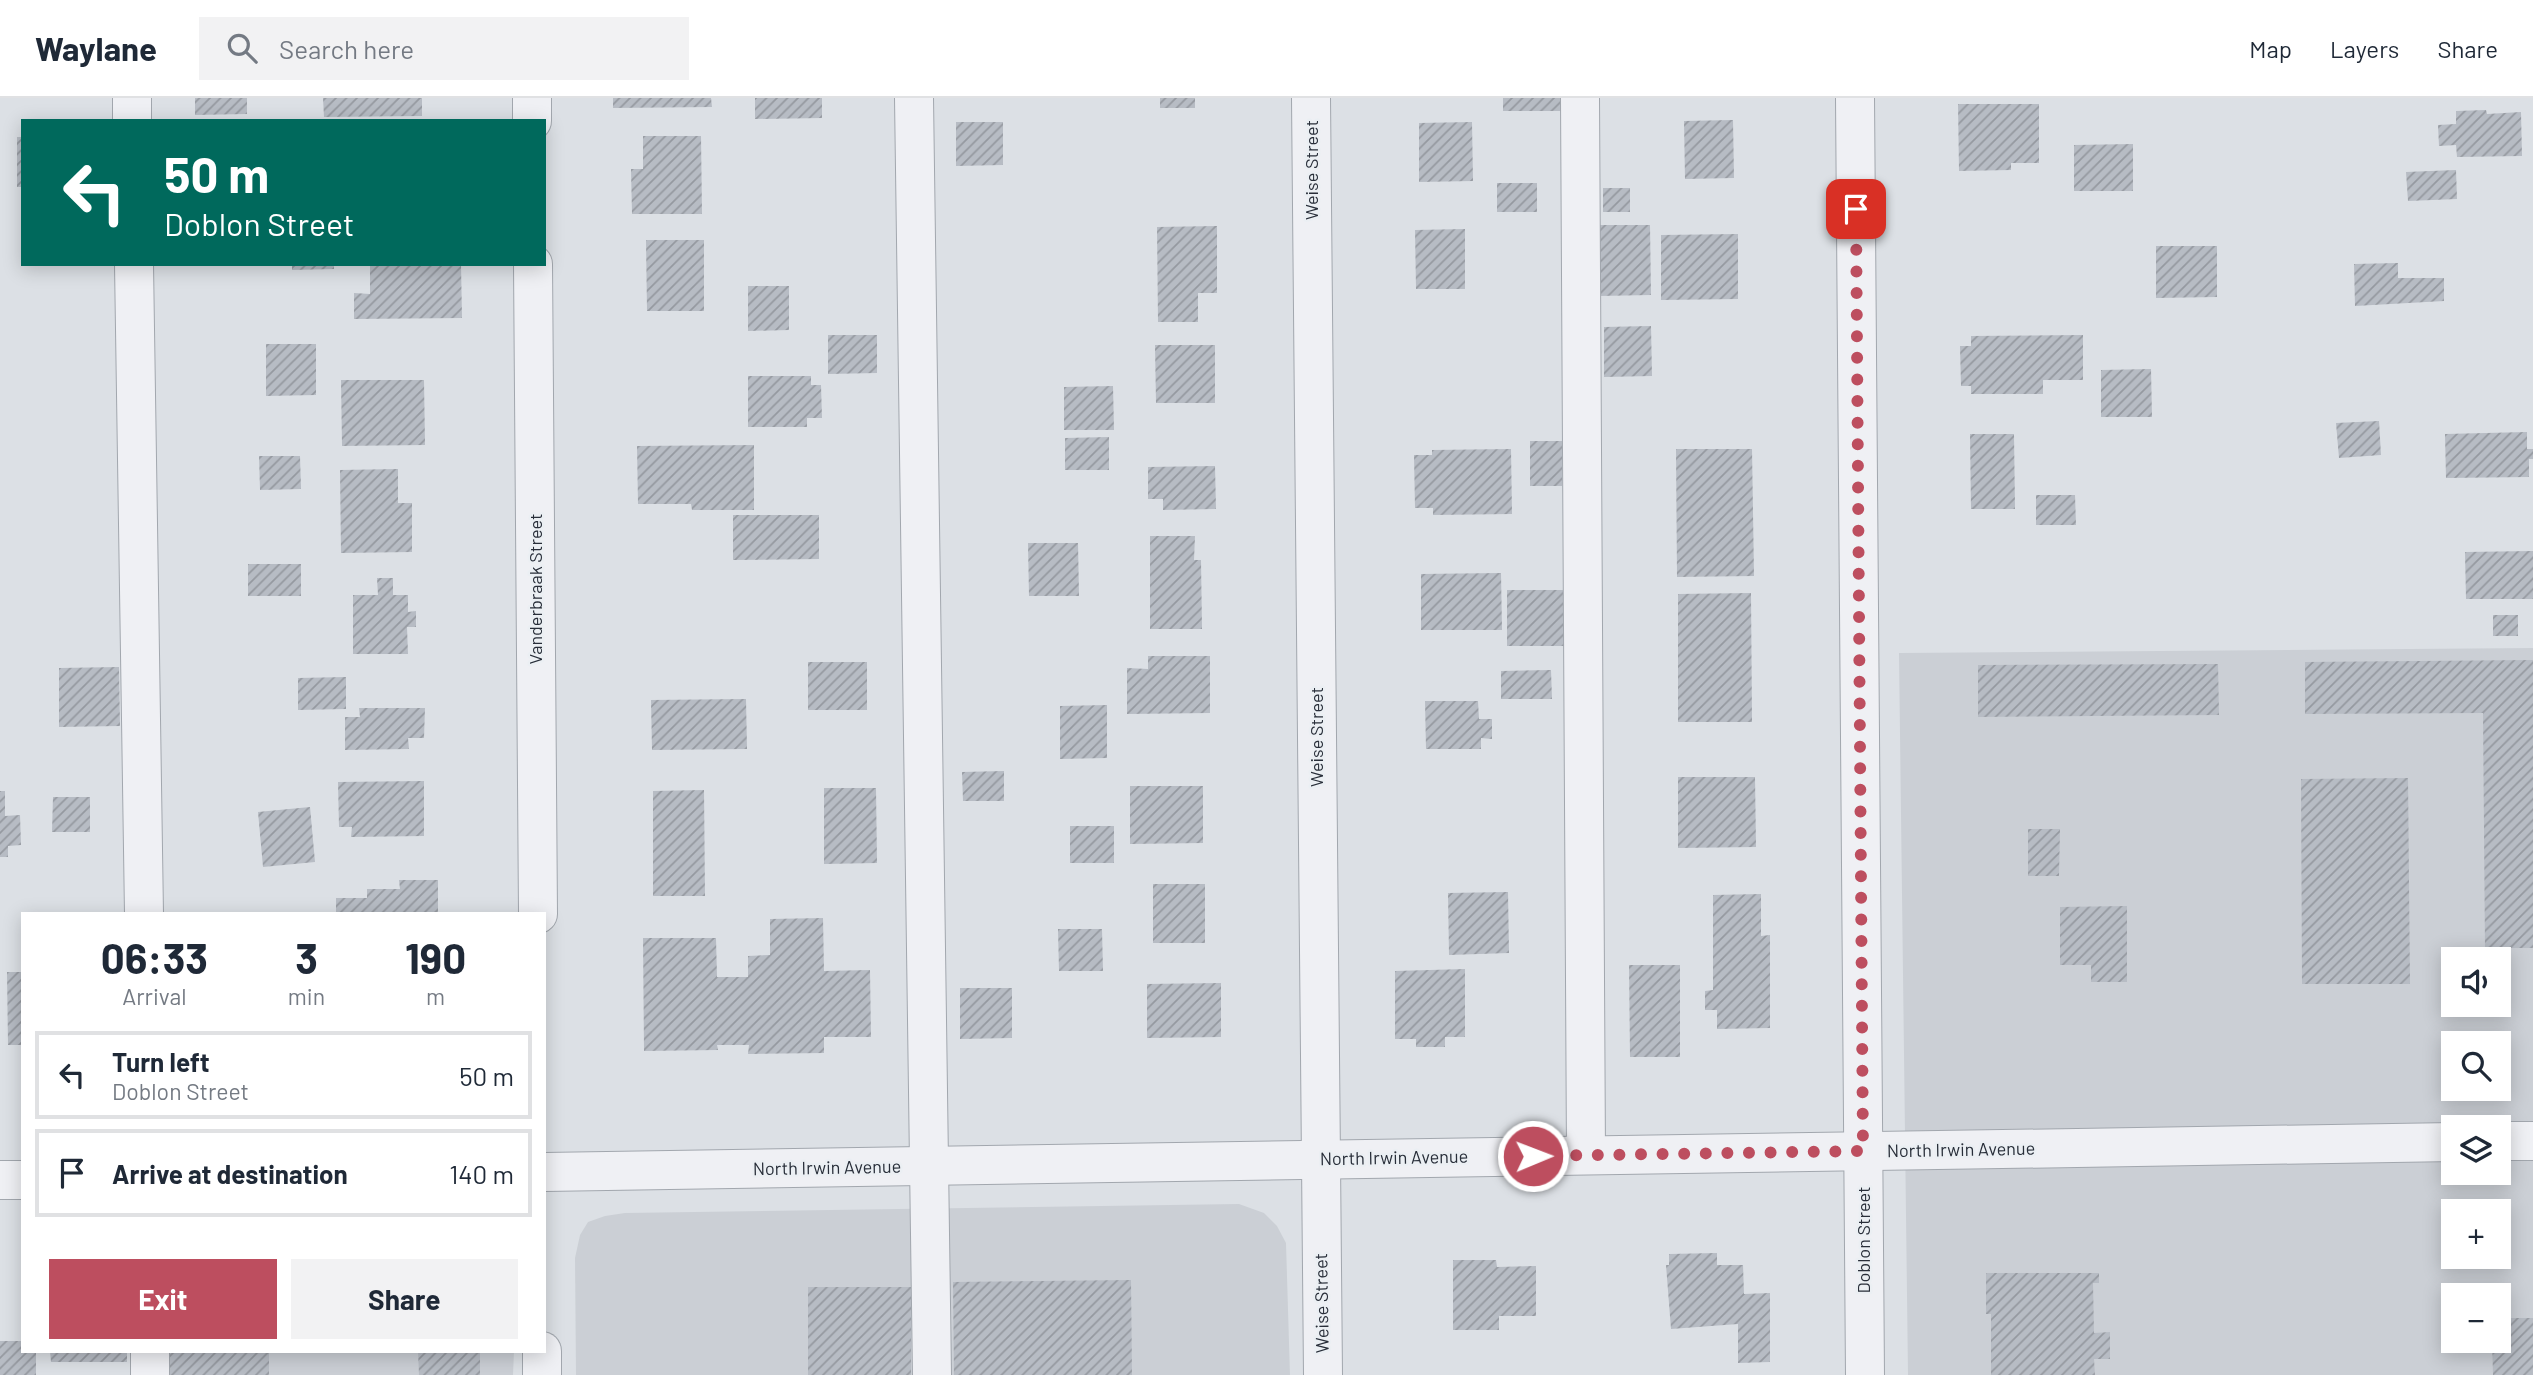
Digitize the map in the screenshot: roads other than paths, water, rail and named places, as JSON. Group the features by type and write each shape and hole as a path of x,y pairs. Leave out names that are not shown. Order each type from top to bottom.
{"street":[{"path":"132,98 132,119"},
{"path":"532,98 532,119"},
{"path":"914,98 932,1375"},
{"name":"Weise Street","path":"1311,98 1322,1375"},
{"path":"1580,98 1586,1156"},
{"name":"Doblon Street","path":"1855,98 1865,1375"},
{"path":"134,266 144,912"},
{"name":"Vanderbraak Street","path":"533,266 538,912"},
{"path":"2511,1141 2533,1141"},
{"name":"North Irwin Avenue","path":"546,1172 2441,1142"},
{"path":"0,1180 21,1180"},
{"path":"150,1353 150,1375"},
{"path":"542,1353 542,1375"}]}
